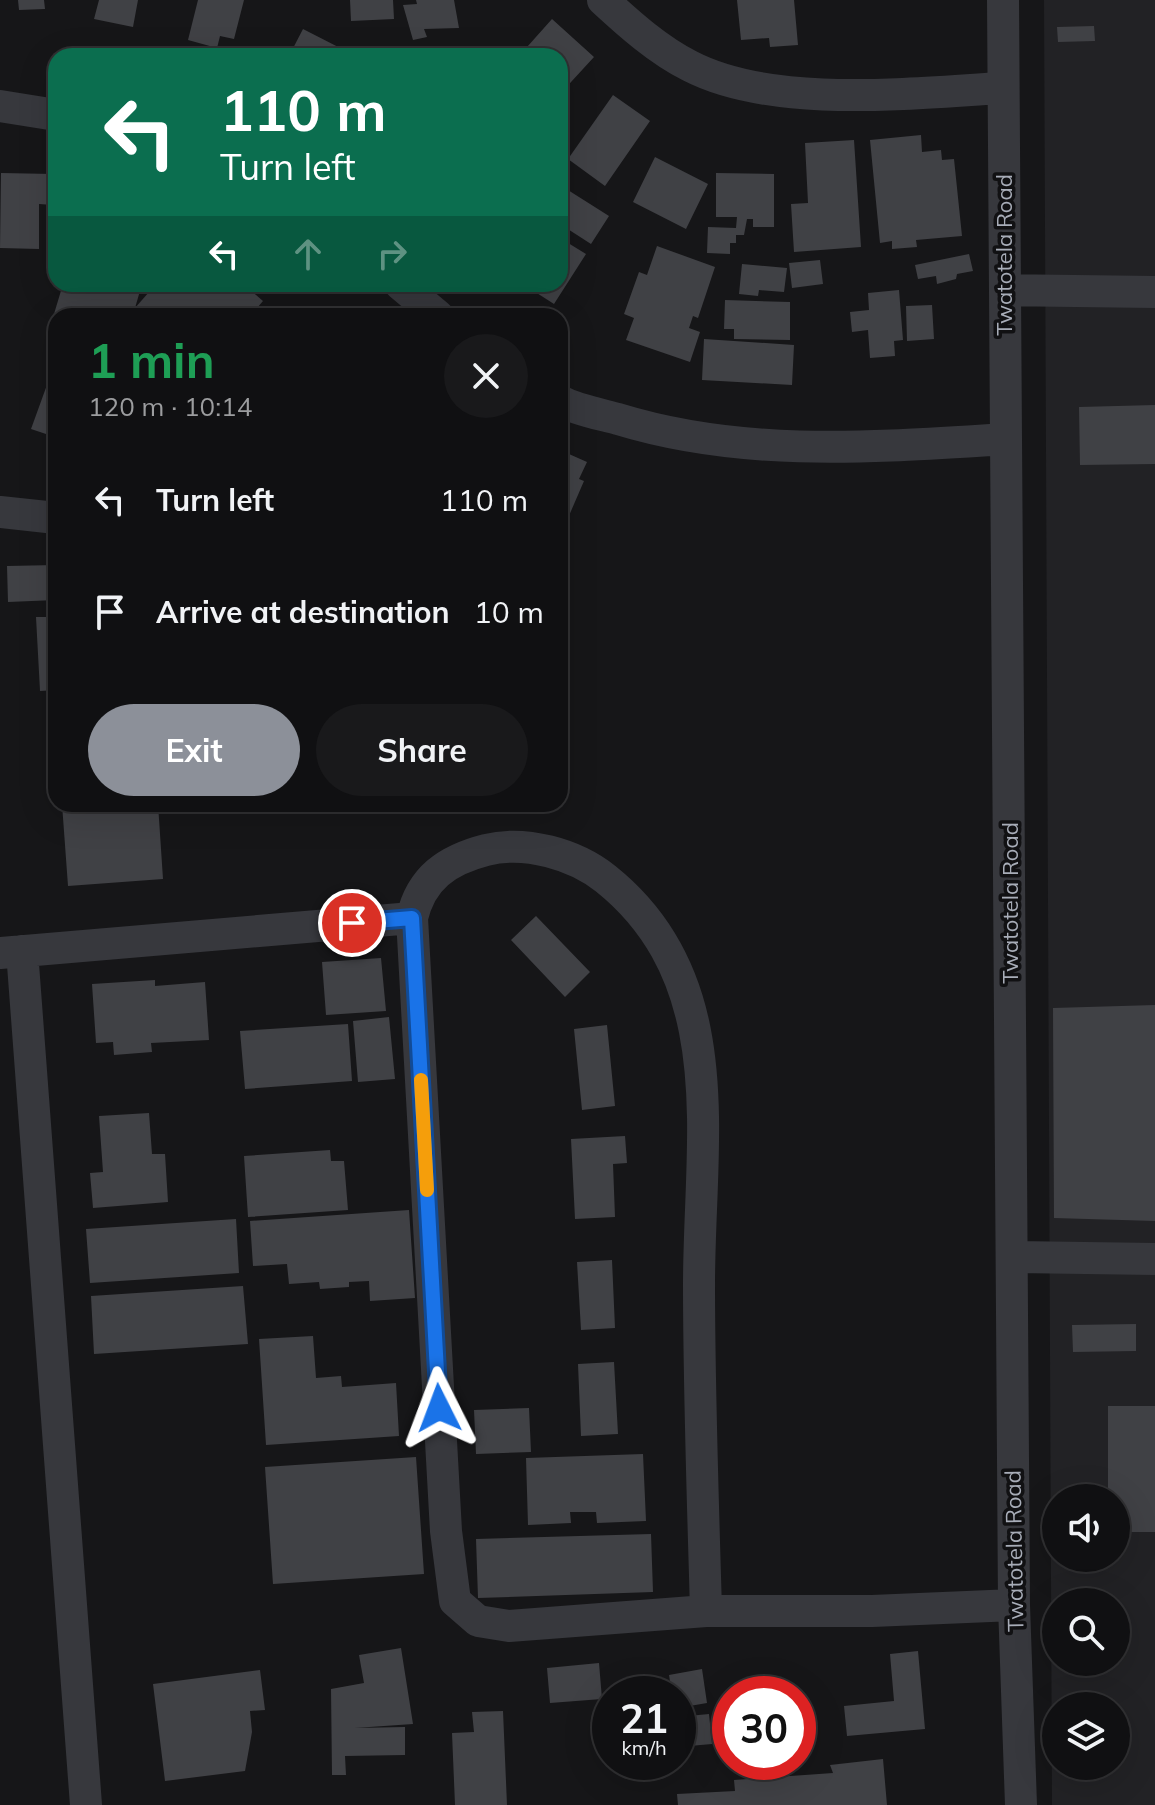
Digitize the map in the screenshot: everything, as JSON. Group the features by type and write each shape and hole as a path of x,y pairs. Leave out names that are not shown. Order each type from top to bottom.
{"street":[{"path":"603,0 635,29 689,66 728,82 862,95 1003,88"},
{"name":"Twatotela Road","path":"1003,0 1014,1605 1021,1805"},
{"path":"0,106 48,114"},
{"path":"1005,290 1155,292"},
{"path":"410,292 428,308"},
{"path":"568,404 648,429 738,445 819,449 1006,439"},
{"path":"0,512 48,517"},
{"path":"706,1611 699,1282 704,1113 701,1053 688,999 667,950 644,913 592,868 568,857 525,848 490,849 459,858 418,893 412,918 446,1531 455,1601 478,1621 509,1626 706,1611 872,1611 1014,1605"},
{"path":"86,1805 11,952 412,918"},
{"path":"1012,1257 1155,1259"}],"shaded area":[{"path":"1044,0 1155,0 1155,1805 1052,1805 1052,1780 1130,1780 1130,1692 1051,1692 1051,1676 1130,1676 1130,1588 1051,1588 1051,1572 1130,1572 1130,1484 1051,1484"}],"building":[{"path":"18,0 44,0 45,9 19,10"},
{"path":"99,0 138,0 133,27 94,19"},
{"path":"198,0 244,0 234,39 220,36 217,48 188,40"},
{"path":"350,0 393,0 394,19 351,21"},
{"path":"416,0 454,0 459,28 424,29 427,37 413,40 403,5 417,4"},
{"path":"737,0 794,0 798,45 770,47 769,38 741,40"},
{"path":"552,19 594,57 568,85 568,48 526,48"},
{"path":"1094,26 1095,41 1058,42 1057,27"},
{"path":"303,29 340,48 293,48"},
{"path":"613,95 650,121 605,186 568,159"},
{"path":"921,135 922,152 941,150 942,160 954,159 962,236 916,240 917,247 892,249 892,241 880,243 870,140"},
{"path":"854,140 861,247 794,252 791,204 808,203 805,143"},
{"path":"655,157 708,184 686,229 633,202"},
{"path":"1,173 48,174 48,205 39,204 39,249 0,248"},
{"path":"716,173 774,174 774,227 753,227 753,219 747,219 744,235 736,235 736,243 730,243 730,254 707,253 708,227 736,228 737,217 716,217"},
{"path":"568,190 609,216 591,244 568,229"},
{"path":"568,243 586,254 568,282"},
{"path":"657,246 715,267 698,318 693,316 689,328 700,332 690,362 626,340 634,318 624,314 639,272 647,275"},
{"path":"969,254 973,271 957,274 956,279 937,284 936,276 918,279 915,265"},
{"path":"820,260 823,284 792,288 789,263"},
{"path":"742,264 787,268 784,292 759,290 758,296 739,294"},
{"path":"899,290 903,340 894,341 895,356 870,358 868,330 852,332 850,312 869,310 868,293"},
{"path":"61,292 140,292 135,308 56,308"},
{"path":"149,292 252,292 263,301 257,308 135,308"},
{"path":"535,292 562,292 554,304"},
{"path":"725,300 790,302 790,340 734,339 734,329 724,329"},
{"path":"932,305 934,339 907,341 906,306"},
{"path":"704,339 794,345 792,385 702,380"},
{"path":"48,382 48,435 31,429"},
{"path":"1155,405 1155,464 1080,465 1079,407"},
{"path":"568,454 587,462 579,479 584,481 568,518"},
{"path":"48,565 48,600 8,602 7,566"},
{"path":"36,617 48,617 48,690 40,691"},
{"path":"63,812 159,812 163,879 68,886"},
{"path":"536,916 590,972 565,997 511,940"},
{"path":"381,958 386,1011 326,1015 322,962"},
{"path":"155,980 155,986 205,982 209,1040 151,1043 152,1052 114,1055 113,1042 96,1043 92,984"},
{"path":"1155,1005 1155,1221 1054,1218 1053,1008"},
{"path":"389,1017 395,1079 358,1082 353,1021"},
{"path":"348,1024 352,1081 245,1089 240,1031"},
{"path":"607,1025 615,1106 582,1110 574,1029"},
{"path":"149,1113 152,1154 165,1154 168,1202 93,1208 90,1173 103,1172 99,1116"},
{"path":"625,1136 627,1163 613,1164 615,1217 575,1219 571,1139"},
{"path":"330,1150 331,1161 344,1161 348,1210 248,1217 244,1156"},
{"path":"409,1210 415,1298 370,1301 369,1281 349,1282 349,1287 320,1289 319,1282 289,1284 287,1264 253,1266 250,1221"},
{"path":"236,1219 239,1273 90,1283 86,1229"},
{"path":"612,1260 615,1328 581,1330 577,1262"},
{"path":"243,1286 248,1344 94,1354 91,1296"},
{"path":"1136,1324 1136,1351 1073,1352 1072,1325"},
{"path":"313,1336 316,1378 341,1376 342,1387 396,1383 399,1436 266,1445 259,1339"},
{"path":"614,1362 618,1434 581,1436 578,1364"},
{"path":"1108,1406 1155,1406 1155,1532 1130,1532 1130,1484 1108,1484"},
{"path":"529,1408 531,1452 476,1454 474,1410"},
{"path":"643,1454 646,1521 597,1523 596,1512 570,1512 571,1523 528,1525 526,1458"},
{"path":"416,1457 424,1574 273,1584 265,1467"},
{"path":"651,1534 653,1592 478,1598 476,1539"},
{"path":"401,1648 413,1724 355,1728 405,1727 405,1755 345,1756 346,1775 332,1775 331,1689 364,1683 359,1655"},
{"path":"918,1651 925,1729 847,1736 844,1706 894,1701 890,1654"},
{"path":"599,1663 600,1676 592,1676 592,1700 550,1703 547,1668"},
{"path":"702,1669 707,1703 696,1705 696,1676 669,1675"},
{"path":"260,1670 265,1710 250,1711 252,1732 245,1771 165,1781 153,1684"},
{"path":"503,1711 507,1805 455,1805 452,1733 474,1732 472,1712"},
{"path":"709,1714 712,1744 696,1745 696,1715"},
{"path":"883,1759 887,1805 678,1805 677,1794 735,1791 734,1780 816,1780 816,1774 833,1773 830,1765"}],"slow traffic":[{"path":"421,1080 427,1190"}],"route":[{"path":"352,923 412,918 439,1408"}]}
